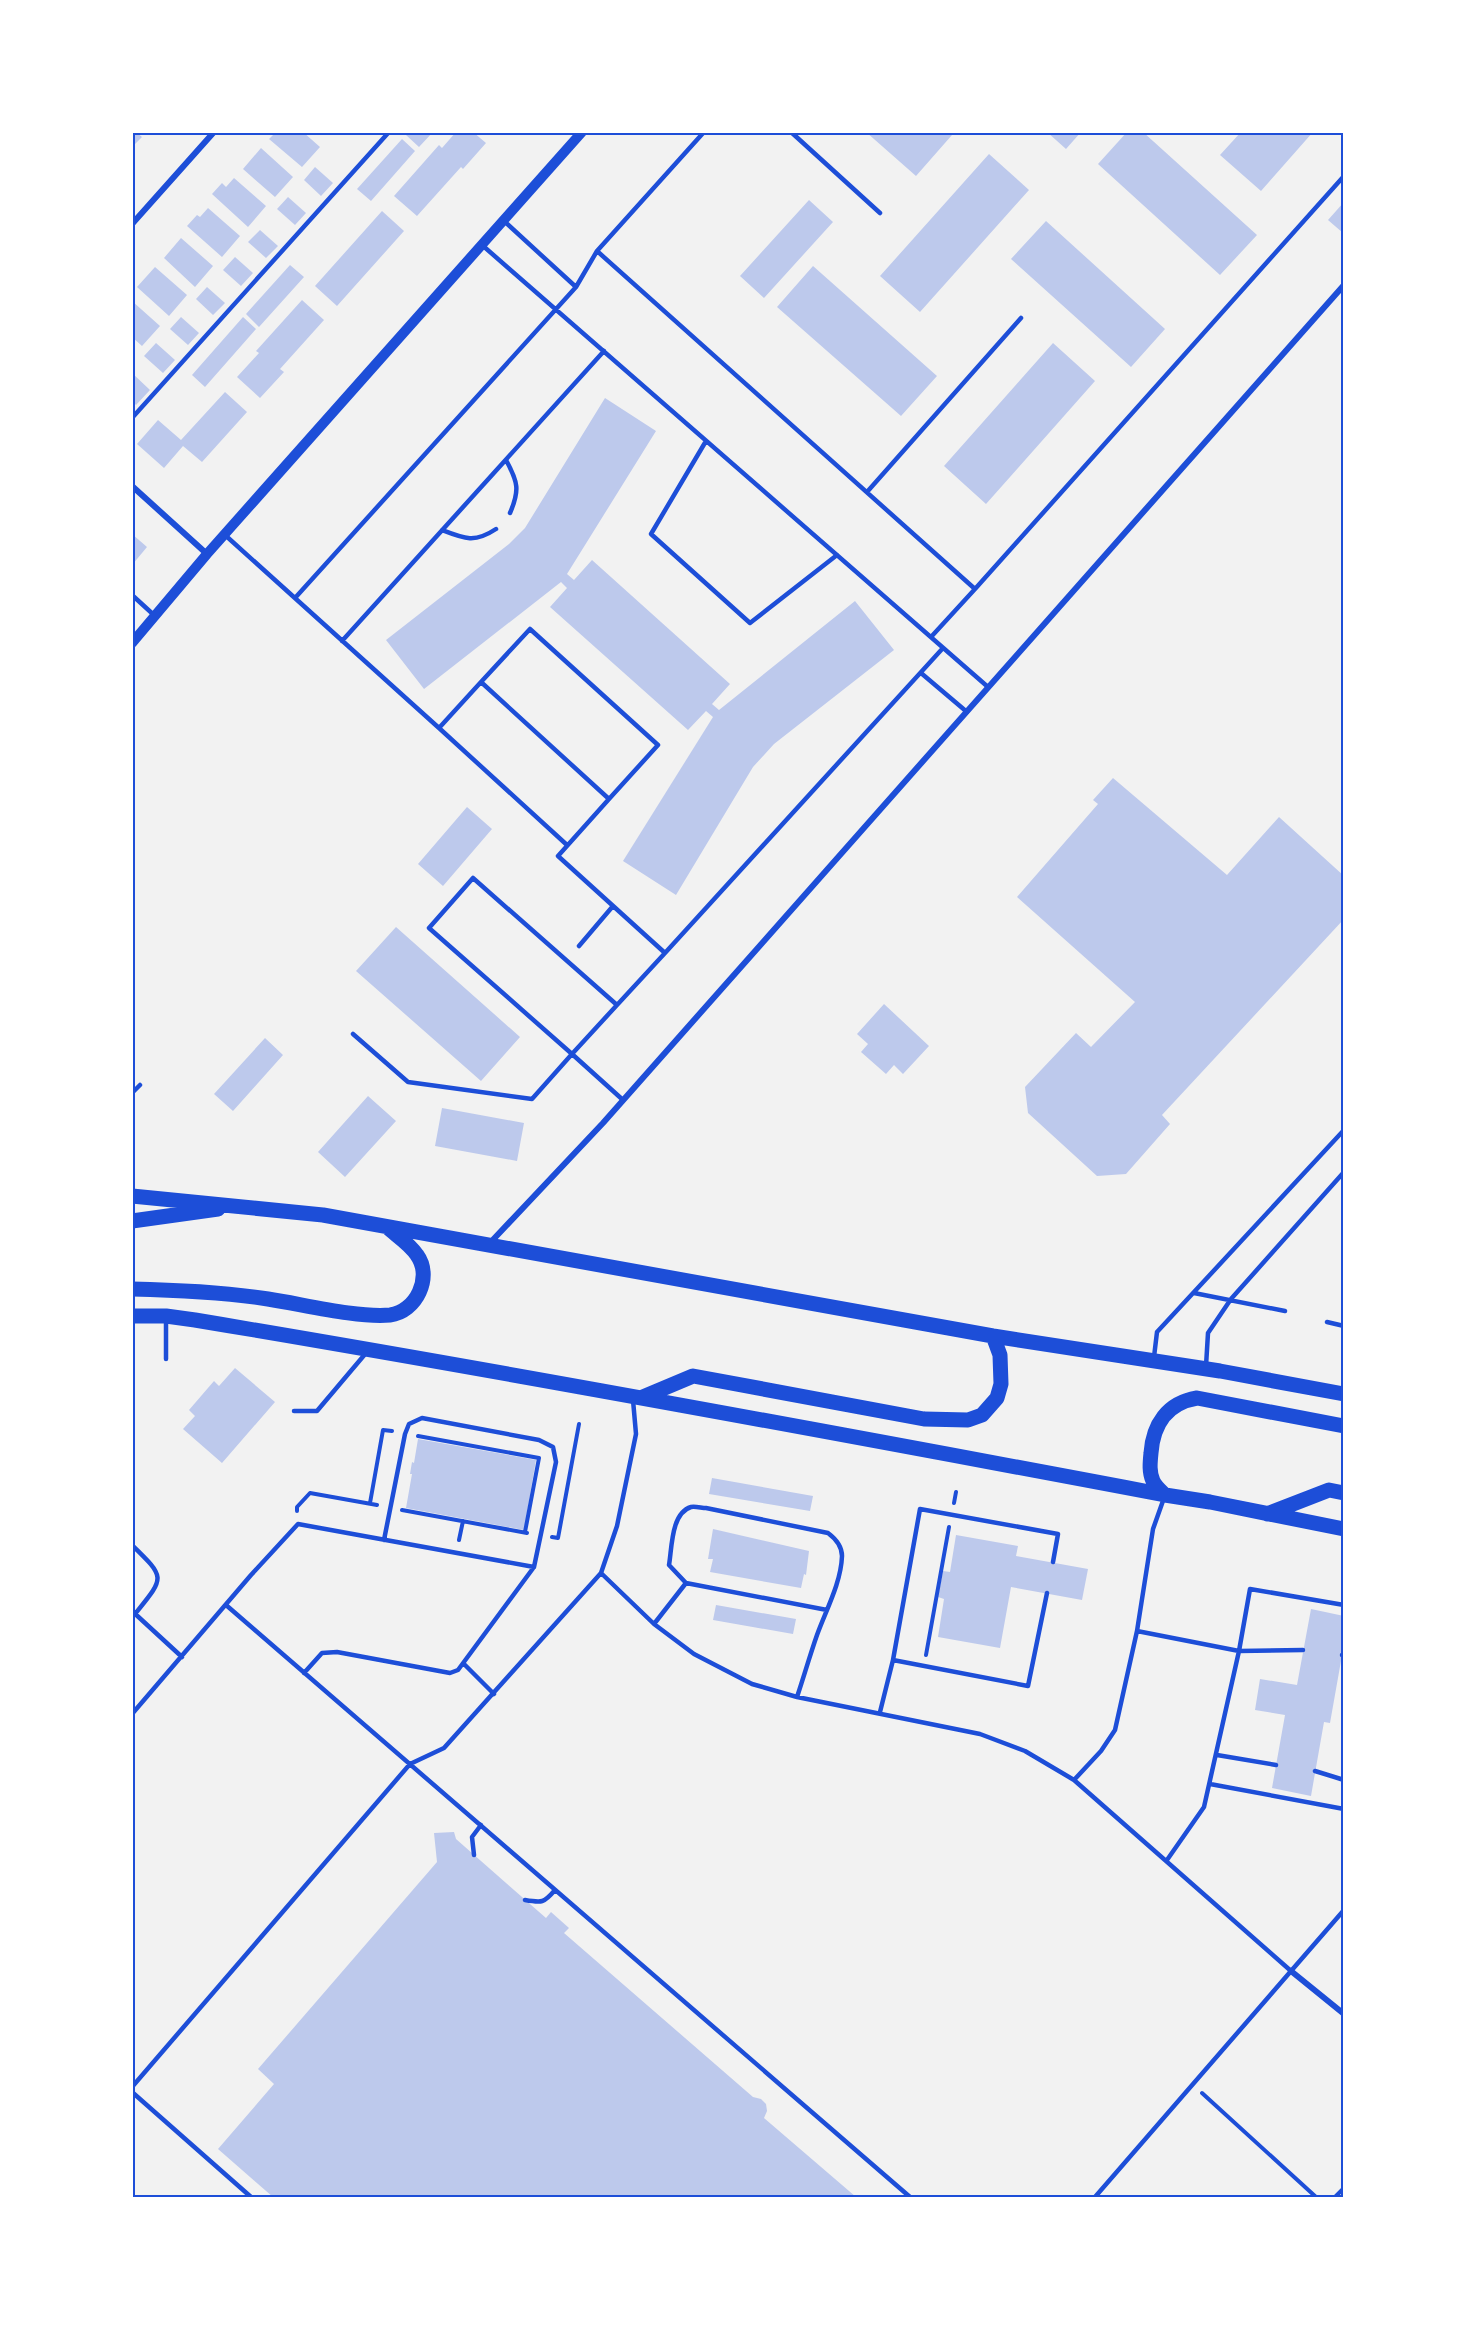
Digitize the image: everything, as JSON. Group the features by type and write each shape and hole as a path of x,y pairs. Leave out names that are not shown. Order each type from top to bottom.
{"main road":[{"path":"132,1196 323,1215 993,1336 1206,1369 1344,1394"},
{"path":"132,1221 239,1206"},
{"path":"132,1289 186,1290 265,1298 360,1314 391,1315 406,1309 415,1300 423,1284 419,1257 385,1226"},
{"path":"132,1316 166,1316 638,1396 1344,1529"},
{"path":"638,1396 693,1376 924,1419 968,1420 982,1415 997,1398 1001,1384 1000,1355 993,1336"},
{"path":"1165,1495 1156,1486 1150,1470 1152,1436 1163,1416 1186,1400 1197,1398 1344,1425"},
{"path":"1267,1514 1329,1490 1344,1493"}],"street":[{"path":"132,224 214,132"},
{"path":"132,643 224,534 582,132"},
{"path":"489,1244 623,1100 1344,285"},
{"path":"132,486 207,554"},
{"path":"1291,1971 1344,2014"}],"lane":[{"path":"132,418 389,132"},
{"path":"294,598 576,287 597,251 704,132"},
{"path":"791,132 880,213"},
{"path":"931,637 1344,176"},
{"path":"504,221 576,287"},
{"path":"482,245 988,687"},
{"path":"597,251 975,589"},
{"path":"867,492 1021,318"},
{"path":"342,641 604,351"},
{"path":"706,441 651,534 750,623 837,555"},
{"path":"506,460 516,478 517,496 510,513"},
{"path":"442,530 461,538 483,537 496,529"},
{"path":"224,534 567,845"},
{"path":"132,595 155,616"},
{"path":"439,728 530,629 658,745 558,856 665,954"},
{"path":"353,1034 408,1082 532,1099 943,648"},
{"path":"921,673 967,712"},
{"path":"481,682 609,799"},
{"path":"617,1005 473,878 429,928 623,1100"},
{"path":"579,946 613,906"},
{"path":"132,1093 140,1084"},
{"path":"1154,1361 1157,1332 1344,1130"},
{"path":"1206,1369 1208,1333 1231,1299 1344,1172"},
{"path":"1194,1293 1285,1311"},
{"path":"166,1316 166,1359"},
{"path":"1327,1322 1344,1326"},
{"path":"294,1411 318,1412 369,1349"},
{"path":"132,2087 410,1764 444,1748 495,1694 601,1573 617,1527 636,1434 638,1396"},
{"path":"304,1673 322,1653 337,1652 450,1673 458,1670 534,1568 556,1462 553,1447 540,1440 422,1418 409,1424 405,1434 384,1540"},
{"path":"1074,1780 1101,1751 1115,1730 1137,1631 1153,1529 1165,1495"},
{"path":"797,1697 835,1589 842,1554 837,1541 828,1533 706,1508 691,1507 679,1516 669,1565 686,1583 827,1610"},
{"path":"880,1712 893,1660 920,1509 1058,1534 1053,1562"},
{"path":"132,1714 298,1524 534,1568"},
{"path":"132,1545 155,1567 159,1576 157,1587 134,1612 182,1656"},
{"path":"601,1573 654,1624 694,1654 752,1684 797,1697 980,1734 1025,1751 1074,1780 1291,1971"},
{"path":"654,1624 686,1583"},
{"path":"1167,1860 1204,1807 1239,1651 1250,1589 1344,1605"},
{"path":"893,1660 1028,1686 1047,1593"},
{"path":"226,1605 910,2197"},
{"path":"1137,1631 1239,1651 1303,1650"},
{"path":"464,1664 495,1694"},
{"path":"1217,1755 1276,1765"},
{"path":"1315,1771 1344,1780"},
{"path":"1210,1784 1344,1809"},
{"path":"474,1855 472,1837 481,1826"},
{"path":"525,1900 545,1901 555,1890"},
{"path":"1095,2197 1344,1910"},
{"path":"132,2092 251,2197"}],"path":[{"path":"551,1537 558,1538 579,1424"},
{"path":"370,1503 383,1430 392,1431"},
{"path":"418,1436 539,1458 525,1532"},
{"path":"297,1507 309,1493 377,1505"},
{"path":"402,1510 534,1534"},
{"path":"459,1542 463,1521"},
{"path":"925,1656 950,1523"},
{"path":"1193,2084 1316,2197"},
{"path":"1335,2197 1344,2188"}],"building":[{"path":"132,132 142,137 132,147"},
{"path":"276,132 303,132 320,147 302,167 269,139"},
{"path":"409,132 433,132 419,147 406,135"},
{"path":"456,132 473,132 486,143 417,216 394,196 439,145 442,148"},
{"path":"866,132 949,132 952,135 916,176"},
{"path":"1047,132 1081,132 1066,149"},
{"path":"1127,132 1143,132 1257,235 1220,275 1098,164"},
{"path":"1241,132 1313,132 1261,191 1220,155"},
{"path":"402,139 415,151 371,201 357,189"},
{"path":"261,148 293,177 275,197 243,169"},
{"path":"989,154 1029,190 920,312 880,276"},
{"path":"315,167 333,183 321,196 304,180"},
{"path":"234,178 266,206 248,227 212,194 222,183 226,187"},
{"path":"288,197 306,213 295,225 277,209"},
{"path":"809,200 833,222 764,298 740,276"},
{"path":"1344,202 1344,231 1343,233 1328,220"},
{"path":"208,208 240,236 222,257 187,226 197,215 200,217"},
{"path":"382,211 404,231 337,306 315,286"},
{"path":"1046,221 1165,329 1131,367 1011,259"},
{"path":"260,230 278,246 266,258 248,242"},
{"path":"181,238 213,266 195,287 164,258"},
{"path":"235,257 253,273 241,286 223,270"},
{"path":"290,265 304,277 259,327 246,314"},
{"path":"813,266 937,376 901,416 777,307"},
{"path":"155,267 187,295 169,316 137,287"},
{"path":"207,287 225,303 213,315 196,299"},
{"path":"302,300 324,320 280,369 284,372 260,398 237,377 259,353 256,351"},
{"path":"132,301 160,326 142,346 132,337"},
{"path":"181,317 199,333 188,345 170,329"},
{"path":"243,317 256,329 205,387 192,375"},
{"path":"156,343 175,360 163,373 144,356"},
{"path":"1053,343 1095,381 986,504 944,466"},
{"path":"132,373 150,390 136,405 132,401"},
{"path":"225,392 247,412 202,462 183,446 164,468 137,444 158,420 181,440"},
{"path":"605,398 656,431 567,574 574,580 592,560 730,684 712,704 719,710 855,601 894,650 774,744 753,767 676,895 623,861 713,717 706,711 688,730 550,607 567,588 561,582 424,689 386,640 509,544 525,528"},
{"path":"132,534 147,547 132,565"},
{"path":"1113,778 1227,875 1279,817 1344,876 1344,919 1162,1115 1170,1124 1126,1174 1097,1176 1028,1113 1025,1087 1076,1033 1091,1047 1135,1002 1017,897 1098,804 1093,800"},
{"path":"467,807 492,829 443,886 418,864"},
{"path":"396,927 520,1037 481,1081 356,971"},
{"path":"884,1004 929,1046 903,1074 894,1065 886,1074 861,1052 868,1044 857,1034"},
{"path":"265,1038 283,1055 233,1111 214,1094"},
{"path":"368,1096 396,1121 345,1177 318,1152"},
{"path":"442,1108 524,1123 517,1161 435,1146"},
{"path":"235,1368 275,1402 222,1463 183,1429 195,1416 189,1410 214,1381 219,1386"},
{"path":"418,1439 536,1460 524,1530 406,1508 412,1462 414,1463"},
{"path":"712,1478 813,1496 810,1511 709,1494"},
{"path":"713,1529 809,1551 806,1575 804,1574 801,1588 710,1572 713,1559 708,1559"},
{"path":"956,1535 1018,1546 1016,1556 1088,1569 1082,1600 1011,1587 1000,1648 938,1637 944,1599 938,1597 943,1571 950,1572"},
{"path":"716,1605 796,1619 793,1634 713,1620"},
{"path":"1311,1609 1344,1616 1344,1644 1330,1723 1324,1722 1311,1796 1272,1788 1285,1715 1255,1710 1260,1679 1297,1685"},
{"path":"454,1832 456,1839 546,1918 551,1912 569,1928 564,1933 753,2097 761,2099 766,2104 767,2111 764,2118 856,2197 273,2197 218,2149 274,2084 258,2069 437,1862 434,1833"}]}
